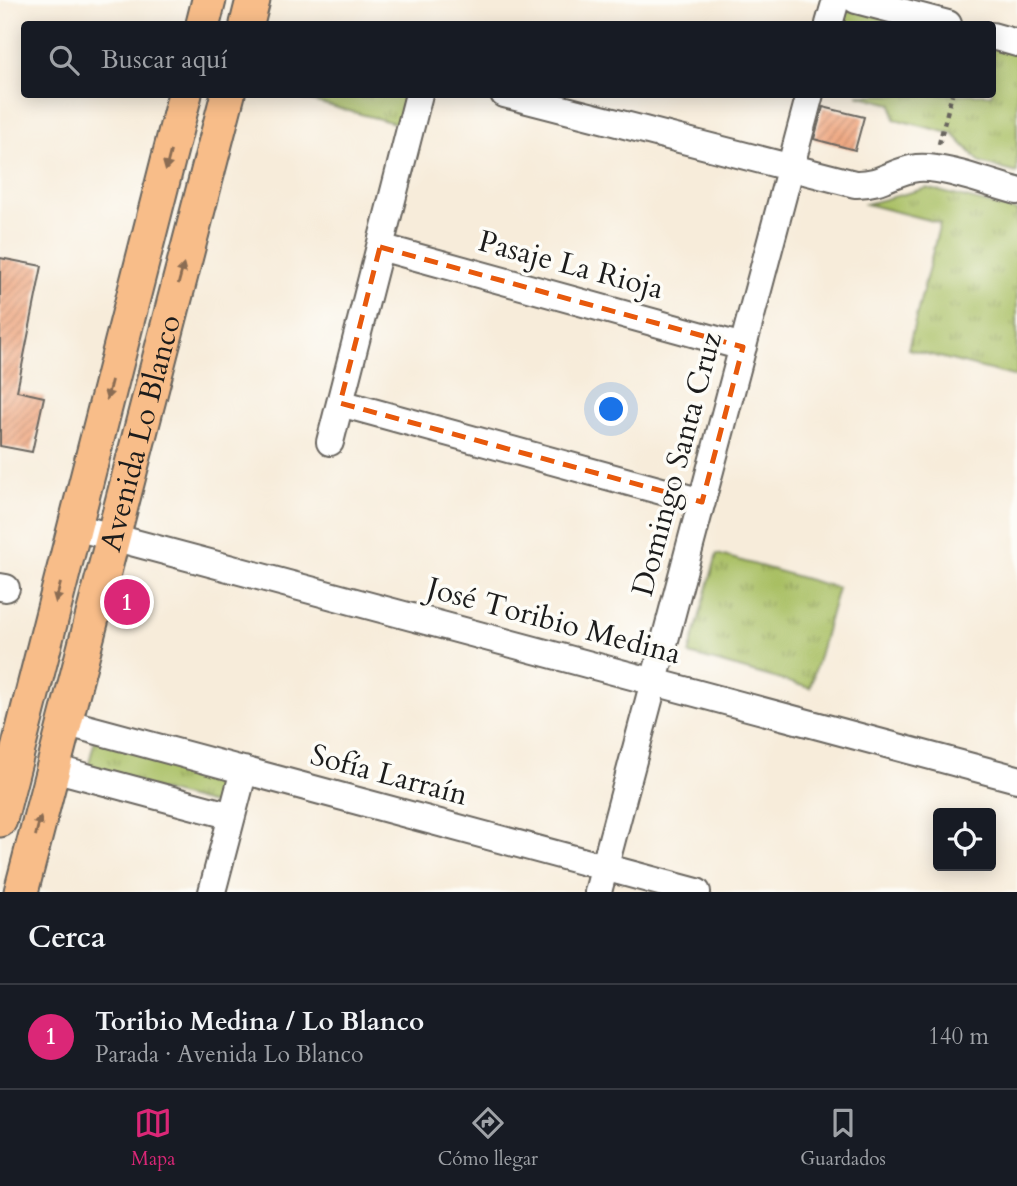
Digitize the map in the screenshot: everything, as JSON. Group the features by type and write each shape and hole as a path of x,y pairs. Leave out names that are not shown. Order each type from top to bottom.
{"main road":[{"path":"204,21 209,0"},
{"path":"248,21 253,0"},
{"name":"Avenida Lo Blanco","path":"0,820 184,98"},
{"name":"Avenida Lo Blanco","path":"21,892 227,98"}],"street":[{"path":"830,21 836,0"},
{"path":"856,0 936,21"},
{"path":"996,37 1017,43"},
{"path":"330,442 418,98"},
{"path":"520,98 855,184 881,181 908,170 933,168 1017,191"},
{"name":"Domingo Santa Cruz","path":"601,880 809,98"},
{"name":"Pasaje La Rioja","path":"380,247 743,346"},
{"path":"340,403 702,502"},
{"name":"José Toribio Medina","path":"75,527 1017,779"},
{"name":"Sofía Larraín","path":"64,722 244,770 601,880 697,892"},
{"path":"52,768 232,816"},
{"path":"212,892 244,770"}],"path":[{"path":"933,168 951,98"}],"highlighted area":[{"path":"380,247 743,347 702,502 340,403"}],"green space":[{"path":"846,4 910,21 841,21"},
{"path":"996,45 1017,51 1017,173 981,163 953,134 894,119 892,104 869,98 996,98"},
{"path":"300,98 409,98 402,125"},
{"path":"927,188 1017,211 1017,377 908,349 940,223 866,204"},
{"path":"717,554 838,588 810,688 689,654"},
{"path":"95,739 236,777 228,808 87,771"}],"building":[{"path":"823,107 864,117 855,150 814,139"},
{"path":"0,258 42,266 17,391 44,397 32,452 0,446"}],"place":[{"name":"Toribio Medina / Lo Blanco","path":"127,602"}]}
